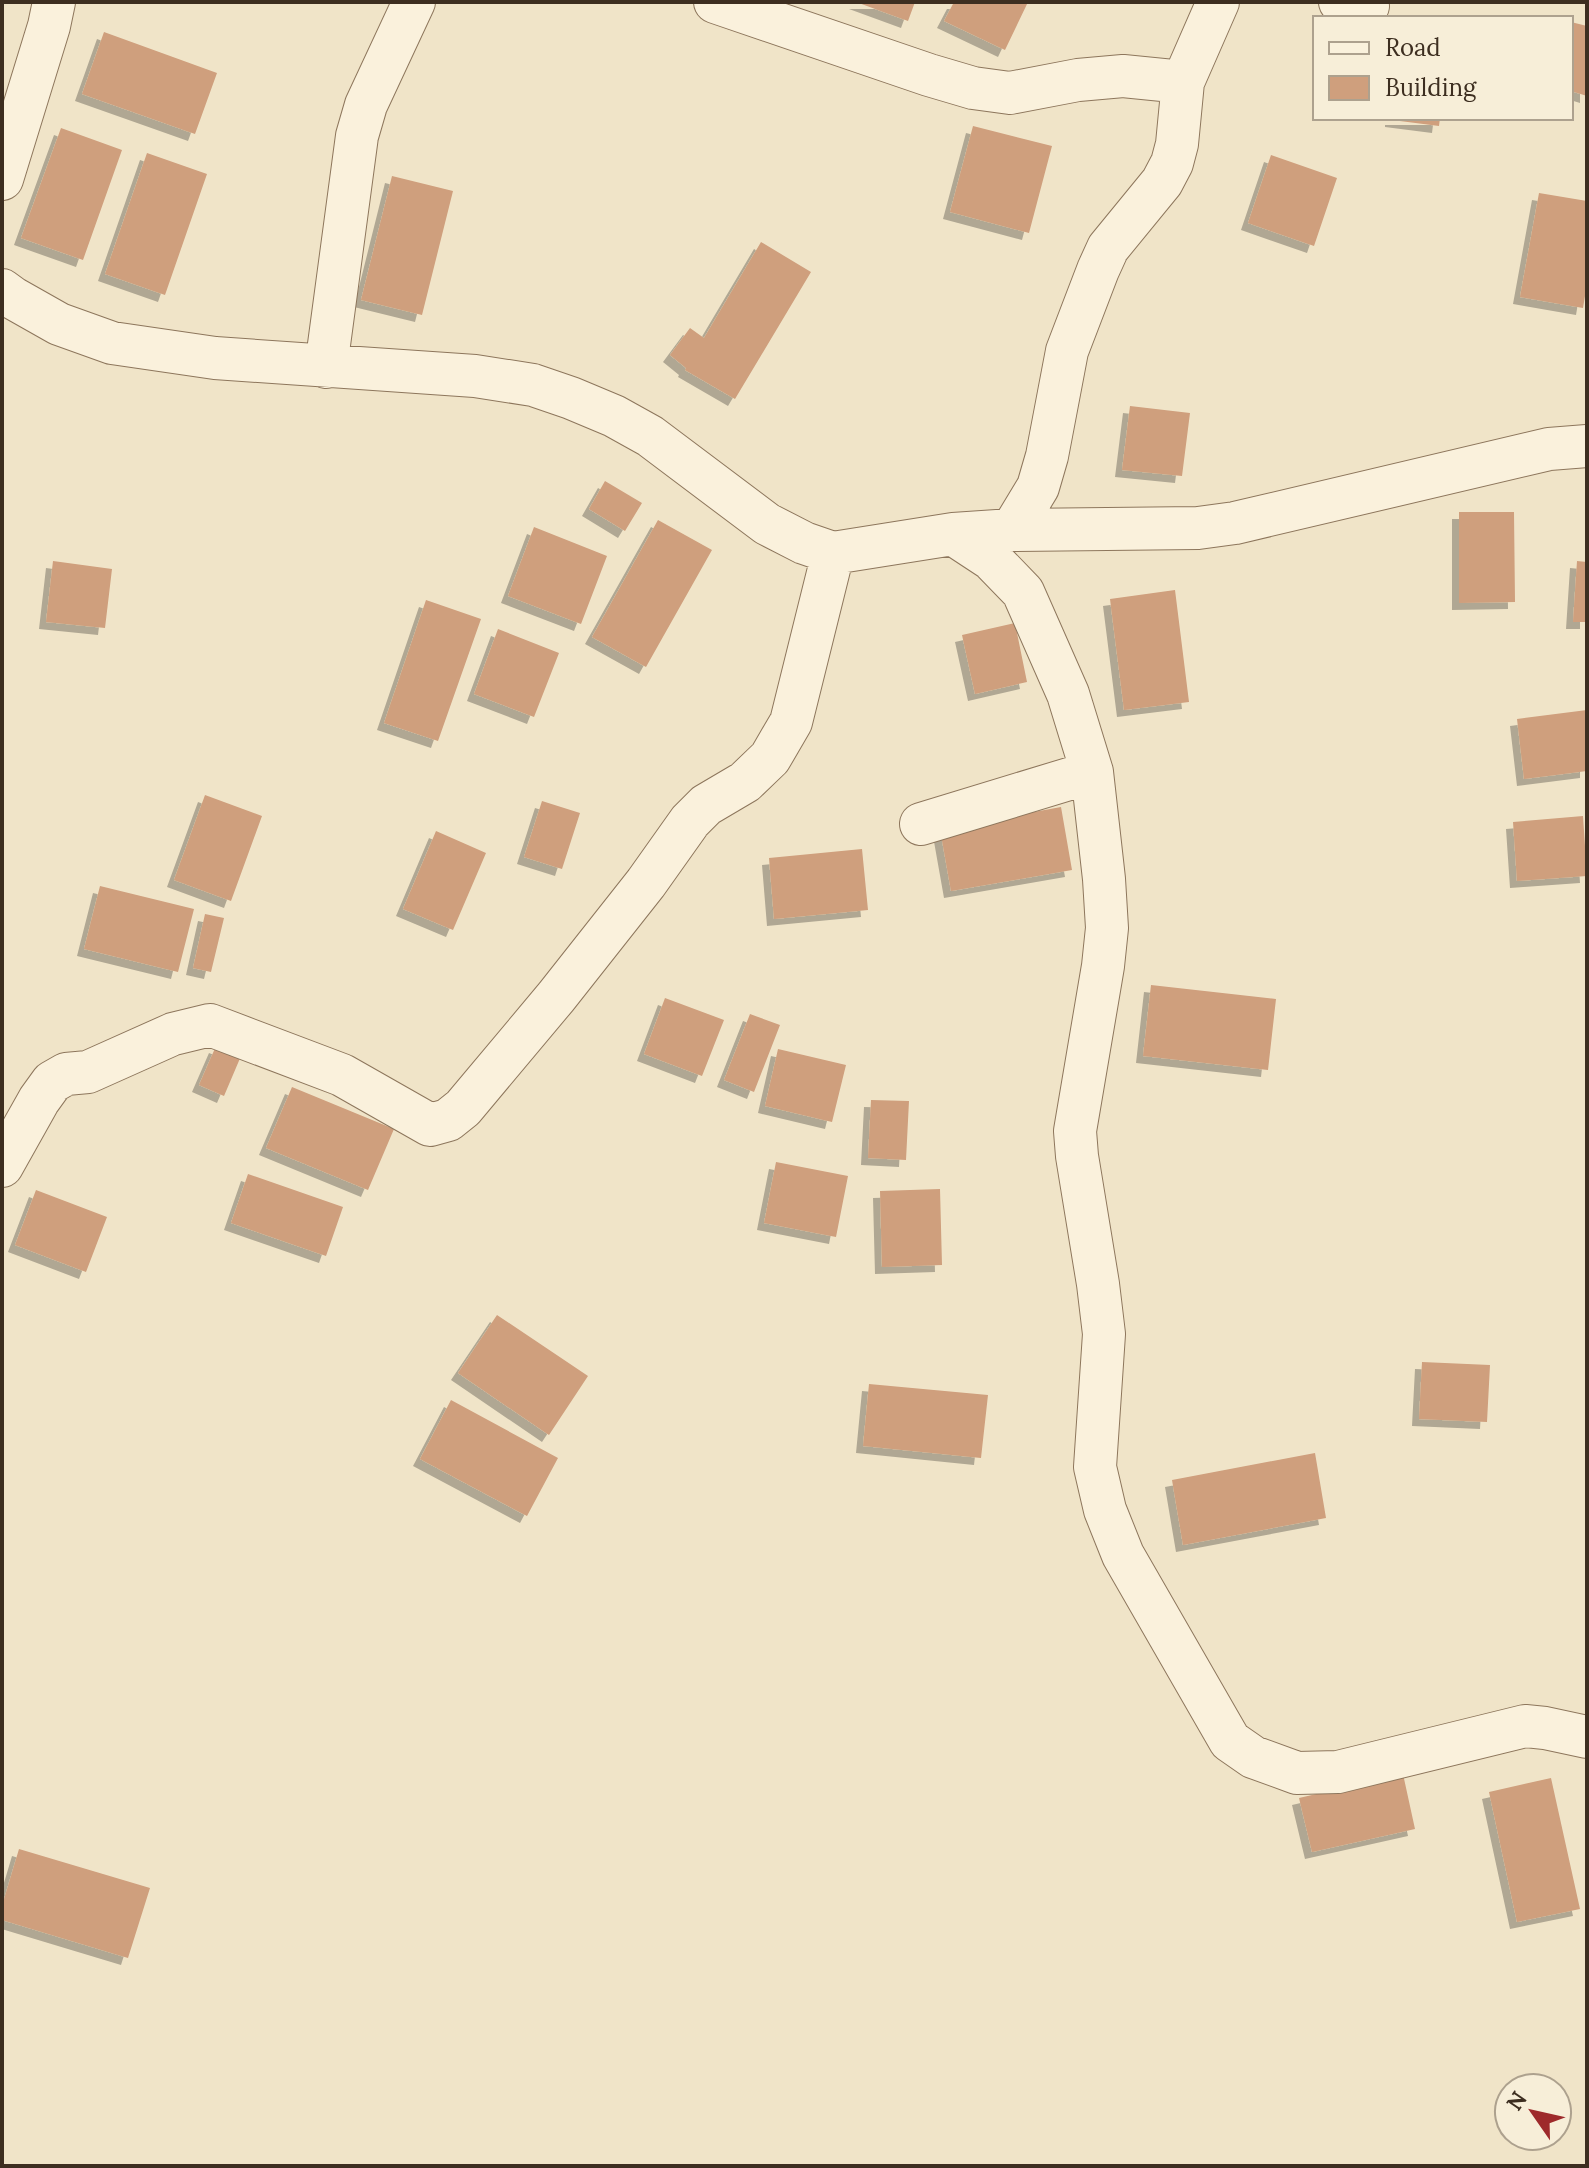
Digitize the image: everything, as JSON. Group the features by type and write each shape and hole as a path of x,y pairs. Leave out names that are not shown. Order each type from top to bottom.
{"street":[{"path":"2,179 54,2"},
{"path":"326,367 357,136 366,105 414,2"},
{"path":"715,2 973,88 1010,93 1078,80 1123,76 1183,82"},
{"path":"1012,530 1038,487 1067,351 1098,270 1108,248 1162,182 1172,163 1183,82 1218,2"},
{"path":"2,290 59,324 112,343 215,358 475,376 533,385 614,416 650,436 767,524 804,543 833,553 953,534 1223,525 1549,449 1587,446"},
{"path":"953,534 991,559 1023,592 1068,694 1092,772 1107,928 1075,1131 1104,1334 1095,1467 1105,1510 1123,1555 1230,1741 1253,1757 1297,1773 1338,1772 1525,1726 1587,1737"},
{"path":"2,1166 52,1082 66,1074 88,1072 173,1034 210,1025 342,1075 430,1125 448,1120 463,1108 556,997 637,895 690,821 706,805 745,782 770,758 791,722 833,553"},
{"path":"921,824 1092,772"}],"building":[{"path":"856,2 915,2 908,21"},
{"path":"954,2 1028,2 1005,50 944,21"},
{"path":"1573,22 1587,26 1587,96 1573,92"},
{"path":"104,32 217,73 195,134 82,94"},
{"path":"1392,120 1440,120 1439,126"},
{"path":"973,126 1052,146 1029,233 950,212"},
{"path":"61,128 122,150 83,260 21,238"},
{"path":"147,153 207,174 165,295 105,274"},
{"path":"1271,155 1337,178 1314,246 1248,223"},
{"path":"392,176 453,191 422,315 361,300"},
{"path":"1539,193 1587,201 1587,284 1583,308 1520,297"},
{"path":"761,242 811,272 735,399 685,370 670,355 690,328 704,338"},
{"path":"1130,406 1190,413 1182,476 1122,470"},
{"path":"605,481 642,503 625,531 589,509"},
{"path":"1459,512 1514,512 1515,602 1459,603"},
{"path":"658,520 712,550 646,667 592,637"},
{"path":"534,527 607,556 581,624 508,596"},
{"path":"53,561 112,569 105,628 46,622"},
{"path":"1577,561 1587,562 1587,622 1573,622"},
{"path":"1175,590 1189,702 1124,710 1110,599"},
{"path":"426,600 481,619 438,741 384,723"},
{"path":"1015,623 1027,682 975,694 962,635"},
{"path":"498,629 559,653 534,717 474,694"},
{"path":"1587,710 1587,771 1524,779 1517,719"},
{"path":"205,795 262,816 231,901 174,880"},
{"path":"542,801 580,813 562,869 524,857"},
{"path":"1061,807 1072,870 951,891 940,829"},
{"path":"1583,816 1587,876 1517,881 1513,822"},
{"path":"436,831 486,853 453,930 403,909"},
{"path":"862,849 868,910 774,919 769,858"},
{"path":"100,886 194,909 178,972 84,949"},
{"path":"205,914 224,918 211,972 193,968"},
{"path":"1151,985 1276,999 1268,1070 1143,1056"},
{"path":"665,998 724,1020 702,1076 644,1054"},
{"path":"750,1014 780,1025 754,1092 724,1080"},
{"path":"216,1046 241,1056 224,1096 199,1085"},
{"path":"778,1049 846,1065 832,1122 765,1106"},
{"path":"292,1087 394,1129 368,1190 266,1148"},
{"path":"871,1100 909,1101 906,1160 868,1158"},
{"path":"776,1162 848,1176 836,1237 764,1223"},
{"path":"248,1174 343,1207 326,1256 231,1223"},
{"path":"940,1189 942,1265 882,1267 880,1191"},
{"path":"36,1190 107,1217 86,1272 15,1245"},
{"path":"497,1315 588,1376 549,1435 458,1373"},
{"path":"1422,1362 1490,1365 1487,1422 1419,1419"},
{"path":"869,1384 988,1395 981,1458 863,1446"},
{"path":"451,1400 558,1458 527,1516 420,1459"},
{"path":"1315,1453 1326,1518 1183,1545 1172,1480"},
{"path":"1403,1774 1415,1829 1312,1852 1299,1798"},
{"path":"1551,1778 1580,1909 1517,1922 1489,1792"},
{"path":"19,1849 150,1888 128,1958 2,1920 2,1906"}]}
